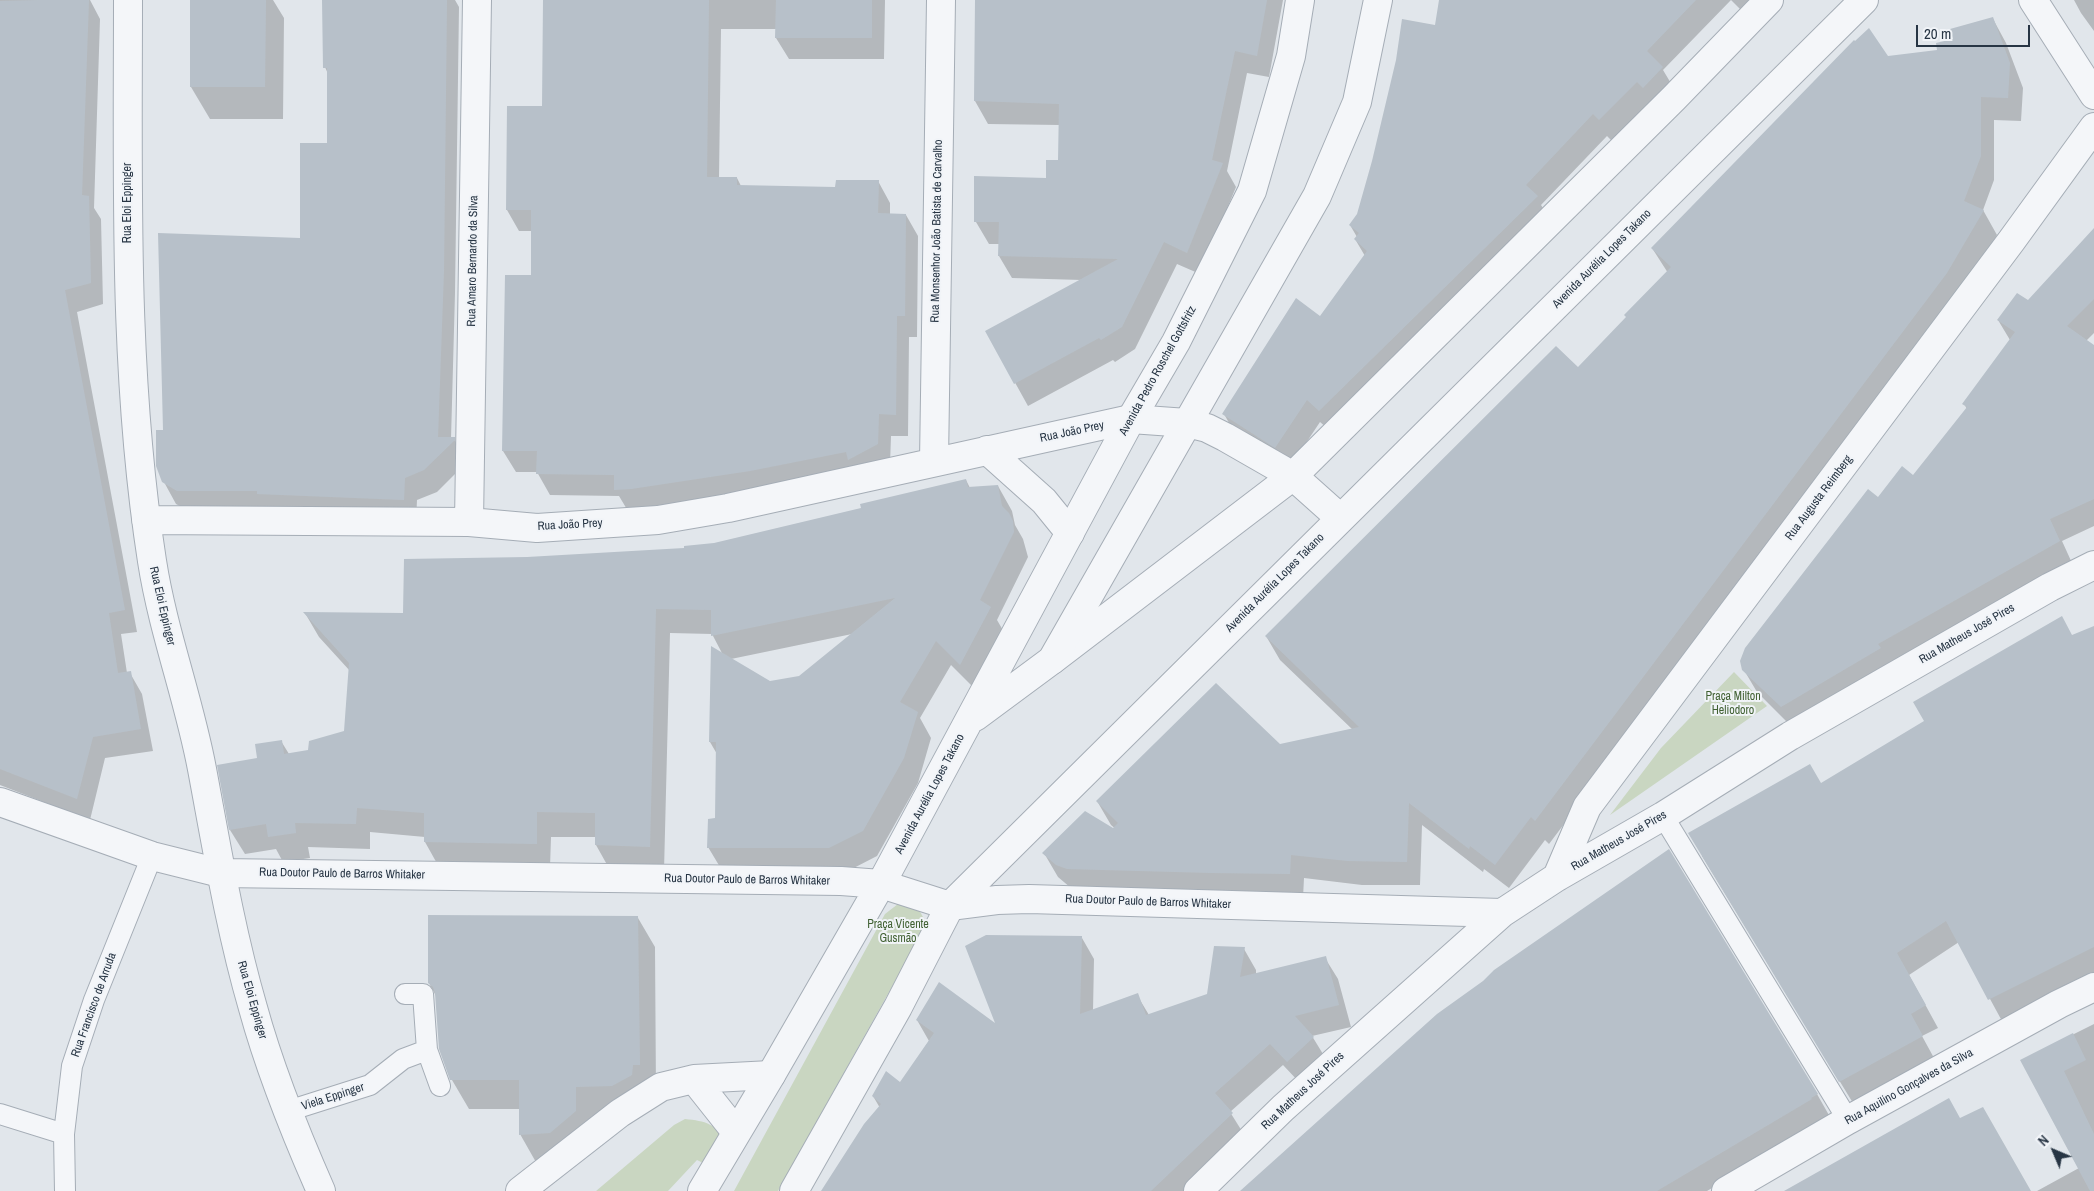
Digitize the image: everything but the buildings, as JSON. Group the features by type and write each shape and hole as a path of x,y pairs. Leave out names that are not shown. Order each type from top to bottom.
{"street":[{"name":"Rua Eloi Eppinger","path":"128,0 128,227 134,410 152,564 163,617 201,765 220,873 253,1009 288,1111 321,1191"},
{"name":"Rua Amaro Bernardo da Silva","path":"469,522 477,0"},
{"name":"Rua Monsenhor João Batista de Carvalho","path":"934,462 940,0"},
{"name":"Avenida Pedro Roschel Gottsfritz","path":"968,723 1131,419 1176,342 1252,191 1292,56 1300,0"},
{"path":"1052,660 1317,196 1357,102 1378,0"},
{"name":"Avenida Aurélia Lopes Takano","path":"702,1191 881,884 968,723 1293,476 1770,0"},
{"name":"Avenida Aurélia Lopes Takano","path":"794,1191 898,1007 950,906 1864,0"},
{"path":"2033,0 2094,95"},
{"name":"Rua Augusta Reimberg","path":"1557,877 1587,807 1996,263 2094,126"},
{"name":"Rua João Prey","path":"146,520 469,522 537,528 658,520 728,508 1131,419 1187,422 1207,428 1293,476"},
{"path":"987,450 1031,488 1070,533"},
{"path":"1293,476 1340,518"},
{"name":"Rua Matheus José Pires","path":"1198,1191 1283,1108 1502,913 1557,877 1663,816 1790,736 2050,587 2094,565"},
{"name":"Rua Doutor Paulo de Barros Whitaker","path":"0,802 152,856 220,873 841,881 881,884 950,906 997,900 1029,899 1502,913"},
{"name":"Rua Aquilino Gonçalves da Silva","path":"1726,1191 1848,1120 2059,1004 2094,987"},
{"path":"520,1191 620,1113 661,1087 694,1079 771,1075"},
{"path":"694,1079 736,1132"}],"lane":[{"path":"1663,816 1848,1120"},
{"name":"Rua Francisco de Arruda","path":"65,1191 64,1134 72,1066 80,1038 152,856"},
{"path":"405,994 423,994 428,1050 440,1086"},
{"name":"Viela Eppinger","path":"288,1111 370,1085 403,1059 428,1050"},
{"path":"0,1114 64,1134"}],"green space":[{"name":"Praça Milton Heliodoro","path":"1734,672 1767,706 1610,815 1661,748"},
{"name":"Praça Vicente Gusmão","path":"898,904 919,910 927,924 778,1191 734,1191 885,914"},
{"path":"685,1119 709,1124 728,1141 713,1168 697,1160 668,1191 596,1191 674,1125"}]}
